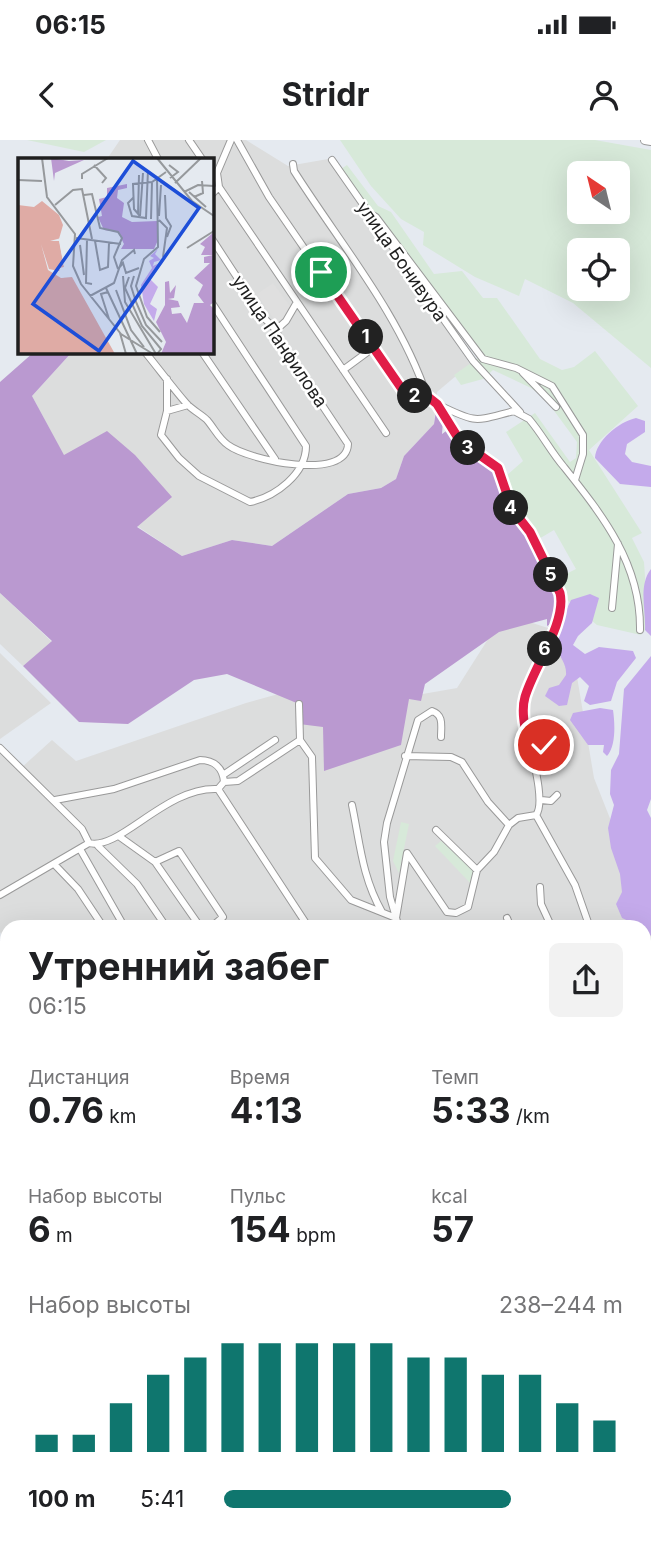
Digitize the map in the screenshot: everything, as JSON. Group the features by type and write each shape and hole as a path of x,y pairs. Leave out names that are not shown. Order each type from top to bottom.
{"street":[{"path":"148,140 157,158"},
{"path":"189,140 201,158"},
{"path":"234,140 214,172 219,187 386,433"},
{"path":"234,140 269,197 404,392 427,396 437,404 476,421 520,412"},
{"path":"645,140 651,141"},
{"name":"улица Бонивура","path":"332,160 473,361 534,425 604,518 633,573 640,630"},
{"path":"293,164 294,171 406,342 427,396"},
{"path":"214,192 219,187"},
{"path":"369,213 376,217 483,359 516,368 552,386 583,435 583,454 575,480"},
{"name":"улица Панфилова","path":"214,242 263,317 276,330 282,345 348,443 347,452 341,461 328,466 303,464"},
{"path":"276,330 286,321 296,302"},
{"path":"167,379 167,411 161,435 179,458 199,476 250,502 268,497 279,490 303,464 306,446 214,306"},
{"path":"343,370 373,348"},
{"path":"147,354 188,405 206,419 227,444 275,459 303,464"},
{"path":"203,354 275,459"},
{"path":"517,366 556,407"},
{"path":"437,404 460,441 498,468 512,509 530,532 560,593 562,600 552,635 524,698 530,752 541,800 536,816 575,885 587,920"},
{"path":"167,411 188,405"},
{"path":"612,608 618,544"},
{"path":"299,704 300,740 312,757 315,858 351,900 396,918"},
{"path":"396,918 386,873 384,842 405,756 418,720 432,712 441,717 441,737"},
{"path":"218,789 224,778 275,740"},
{"path":"55,800 114,789 200,760 208,760 224,778 238,781 300,740"},
{"path":"530,752 547,744 551,750"},
{"path":"0,748 82,829 89,844"},
{"path":"405,756 451,757 462,762 488,802 509,825"},
{"path":"533,764 555,763"},
{"path":"98,846 120,837 138,820 176,798 193,791 218,789"},
{"path":"218,789 304,920"},
{"path":"541,800 551,801 557,795"},
{"path":"352,805 364,874 382,912"},
{"path":"396,918 407,853 447,912 456,913 468,907 477,870 494,852 509,825 517,818 536,816"},
{"path":"436,830 477,870"},
{"path":"120,837 155,862 195,920"},
{"path":"0,895 89,844 98,846 137,884 162,920"},
{"path":"80,849 120,920"},
{"path":"155,862 179,851 223,917 219,920"},
{"path":"55,865 78,889 99,920"},
{"path":"540,887 541,904 548,920"}],"shaded area":[{"path":"27,140 106,140 84,152"},
{"path":"120,140 246,140 288,166 328,159 470,364 437,392 434,424 404,456 396,479 381,488 348,494 272,546 232,540 182,556 137,526 171,497 135,456 106,432 64,456 32,396 70,354 214,354 214,158 108,158"},
{"path":"340,140 595,140 651,150 651,368 569,301 630,301 630,238 567,238 567,300 525,279 519,296 475,277 423,245 424,232 401,219 371,186"},
{"path":"347,165 378,206 391,212 434,274 462,271 483,298 497,298 540,359 562,370 574,367 595,351 638,406 589,450 642,533 632,538 644,562 645,630 641,635 597,625 566,599 558,578 576,569 554,530 537,540 518,510 507,475 523,461 506,432 535,413 570,462 576,458 577,442 544,397 531,388 493,370 483,379 461,385 454,375 478,358 341,169"},
{"path":"273,283 290,306 285,319 277,324 257,294"},
{"path":"32,354 70,354 32,396 64,455 107,431 135,455 172,497 137,527 182,556 232,540 272,546 348,494 381,488 396,479 404,456 434,424 437,404 443,420 442,434 449,429 459,446 497,470 509,510 525,530 559,599 553,623 547,626 547,619 499,632 425,684 421,701 409,699 401,745 324,771 323,727 299,724 299,704 227,674 194,680 128,724 79,722 23,666 52,641 0,593 0,382"},
{"path":"636,418 645,421 645,432 627,444 625,454 632,462 651,466 651,487 620,484 595,458 599,445 609,433"},
{"path":"651,569 651,636 645,630 644,598 645,583"},
{"path":"0,593 52,642 23,666 0,644"},
{"path":"590,594 599,598 592,623 573,645 585,654 599,647 633,651 636,658 617,682 611,701 590,705 584,701 589,686 580,677 572,683 567,705 559,706 545,696 549,688 559,685 566,675 558,649 558,637 571,600"},
{"path":"504,614 570,635 594,778 650,920 0,920 0,748 21,768 52,740 76,761 246,703 311,685 394,699 457,688"},
{"path":"0,653 51,703 0,739"},
{"path":"651,656 651,799 647,810 651,818 651,920 622,918 616,904 622,892 608,828 614,805 610,794 611,770 619,754 624,689"},
{"path":"600,708 613,710 613,741 607,756 603,752 604,745 588,745 570,720 573,713"},
{"path":"401,822 409,824 399,873 393,861"},
{"path":"441,841 474,871 472,885 435,846"}],"route":[{"path":"321,272 404,392 419,397 427,396 437,404 460,441 498,468 508,501 515,515 530,532 560,593 562,600 552,635 524,698 530,752 544,745"}]}
